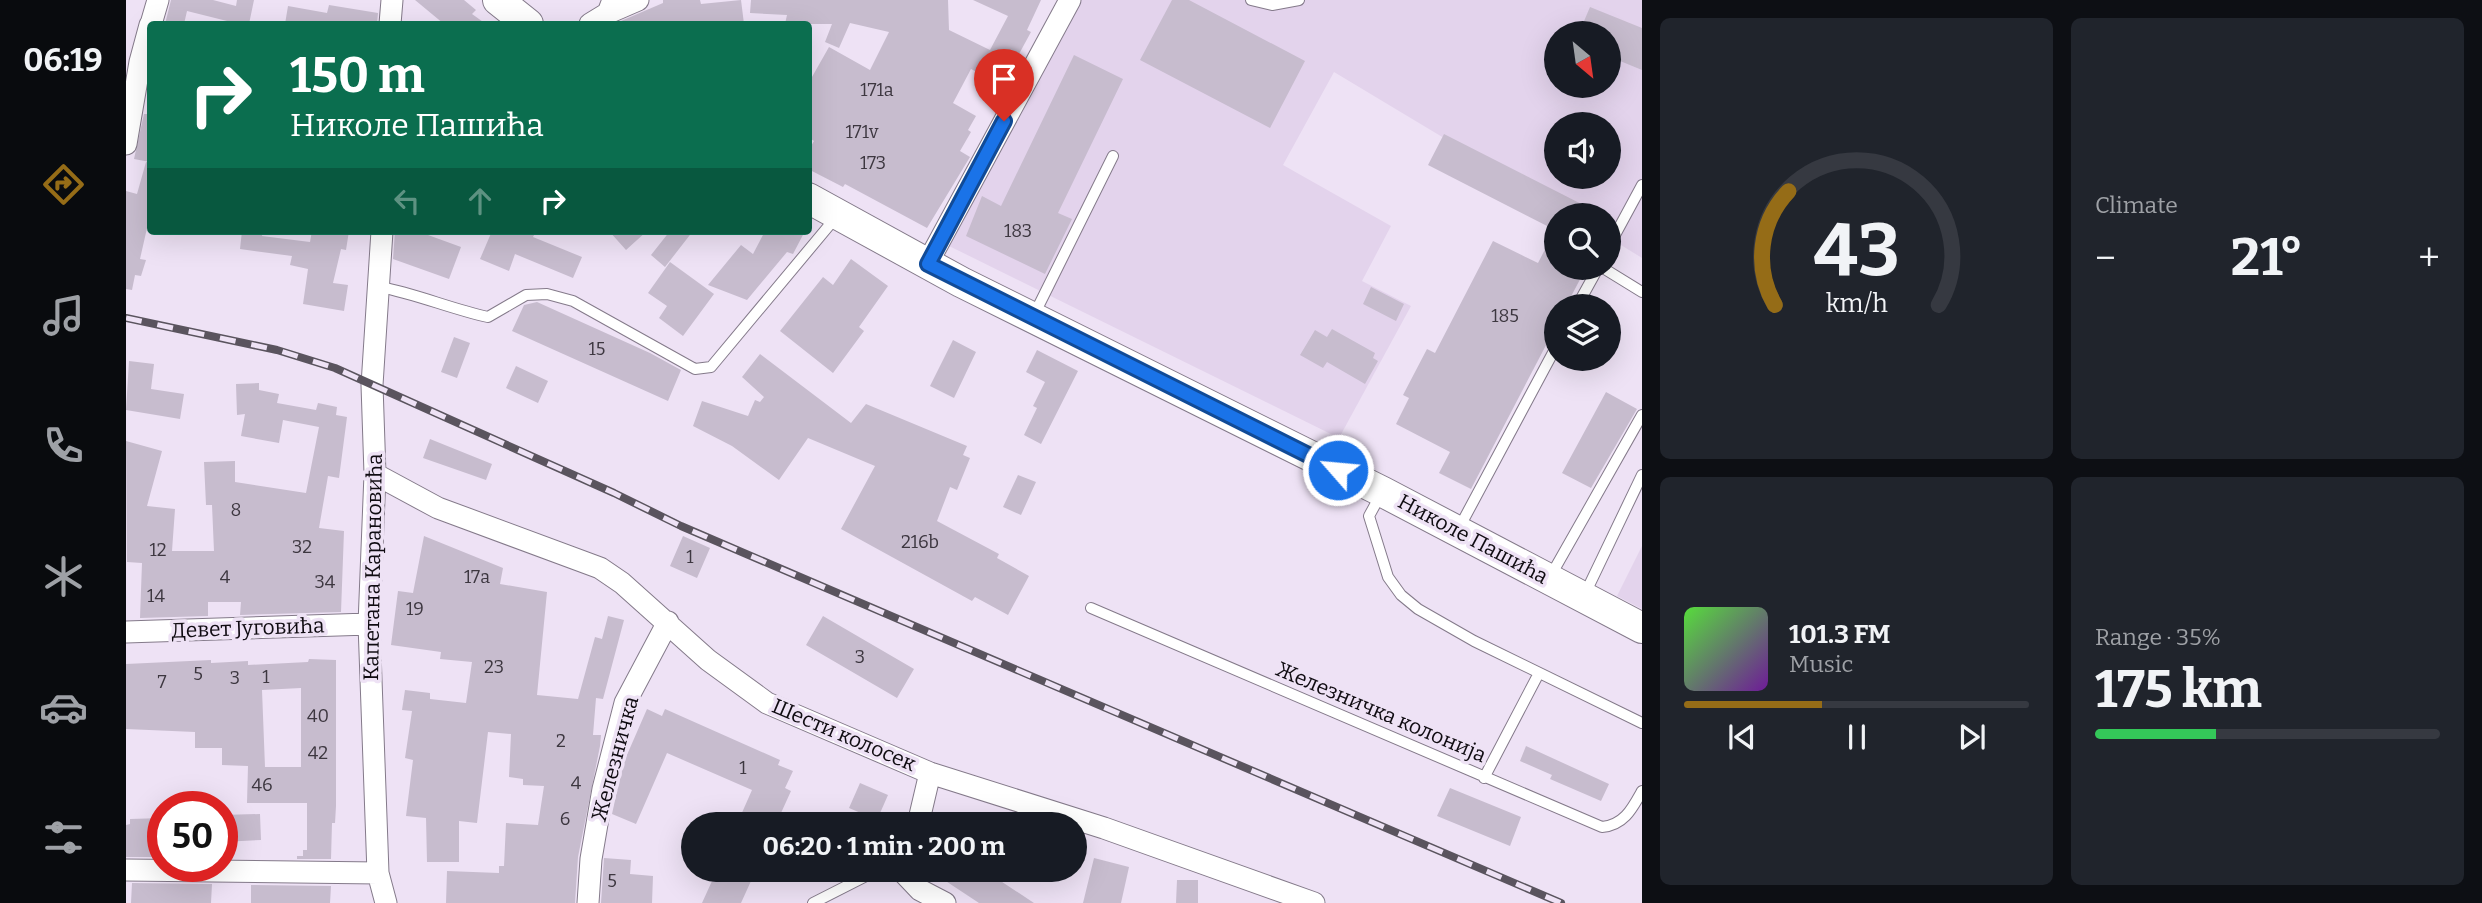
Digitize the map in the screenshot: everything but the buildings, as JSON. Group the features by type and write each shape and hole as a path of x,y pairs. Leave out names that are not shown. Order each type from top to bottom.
{"main road":[{"path":"498,0 524,21"},
{"name":"Николе Пашића","path":"812,200 928,264 1383,492 1642,628"}],"street":[{"path":"151,21 158,0"},
{"path":"390,21 392,0"},
{"path":"604,12 638,0"},
{"path":"928,264 1070,0"},
{"path":"126,144 147,36"},
{"name":"Капетана Карановића","path":"382,235 372,385 375,474 369,624 378,873 386,903"},
{"name":"Шести колосек","path":"375,474 438,508 600,568 668,622 708,660 767,703 930,772 1104,828 1314,903"},
{"name":"Железничка","path":"588,903 591,859 603,789 625,703 668,622"},
{"name":"Девет Југовића","path":"126,632 369,624"},
{"path":"921,812 930,772"},
{"path":"126,870 378,873"},
{"path":"918,896 945,903"}],"lane":[{"path":"1251,0 1272,5 1299,0"},
{"path":"1033,317 1113,156"},
{"path":"1621,224 1642,185"},
{"path":"380,287 414,294 464,312 488,317 527,295 547,294 573,301 695,369 711,367 839,214"},
{"path":"1621,279 1642,292"},
{"path":"1457,531 1544,369"},
{"path":"1549,579 1642,415"},
{"path":"1583,597 1642,475"},
{"path":"1383,492 1369,516 1388,577 1401,595 1418,609 1474,641 1642,723"},
{"name":"Железничка колонија","path":"1091,608 1602,827 1621,822 1642,791"},
{"path":"1484,778 1539,673"},
{"path":"813,903 854,882"}],"shaded area":[{"path":"1073,0 1642,0 1642,258 1621,245 1621,203 1552,203 1334,72 1283,165 1391,226 1362,281 1411,306 1339,438 943,243"},
{"path":"1642,546 1642,609 1617,596"}],"railway":[{"path":"126,318 277,350 335,368 614,493 681,526 1561,903"}],"route":[{"path":"1004,121 928,264 1338,470"}]}
